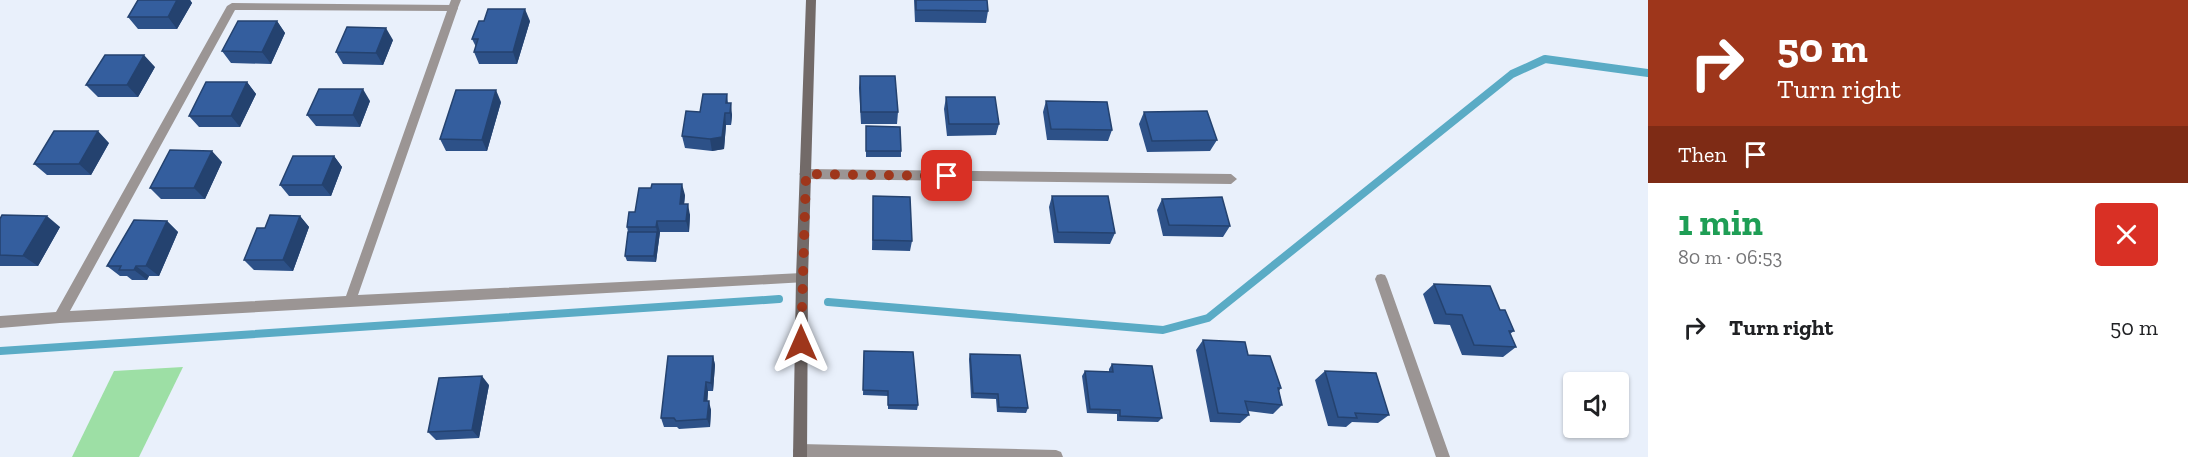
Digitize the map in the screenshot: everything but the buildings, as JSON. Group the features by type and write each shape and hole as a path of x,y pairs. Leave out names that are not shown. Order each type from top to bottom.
{"street":[{"path":"811,0 802,278 800,454 1056,457"},
{"path":"60,317 233,3 455,4 350,301"},
{"path":"806,174 1231,180"},
{"path":"0,322 802,278"},
{"path":"1382,279 1443,457"}],"green space":[{"path":"183,367 139,457 72,457 114,371"}],"waterway":[{"path":"828,302 1163,330 1208,318 1512,74 1545,59 1648,73"},
{"path":"0,351 779,299"}],"route":[{"path":"801,343 806,174 947,176"}]}
